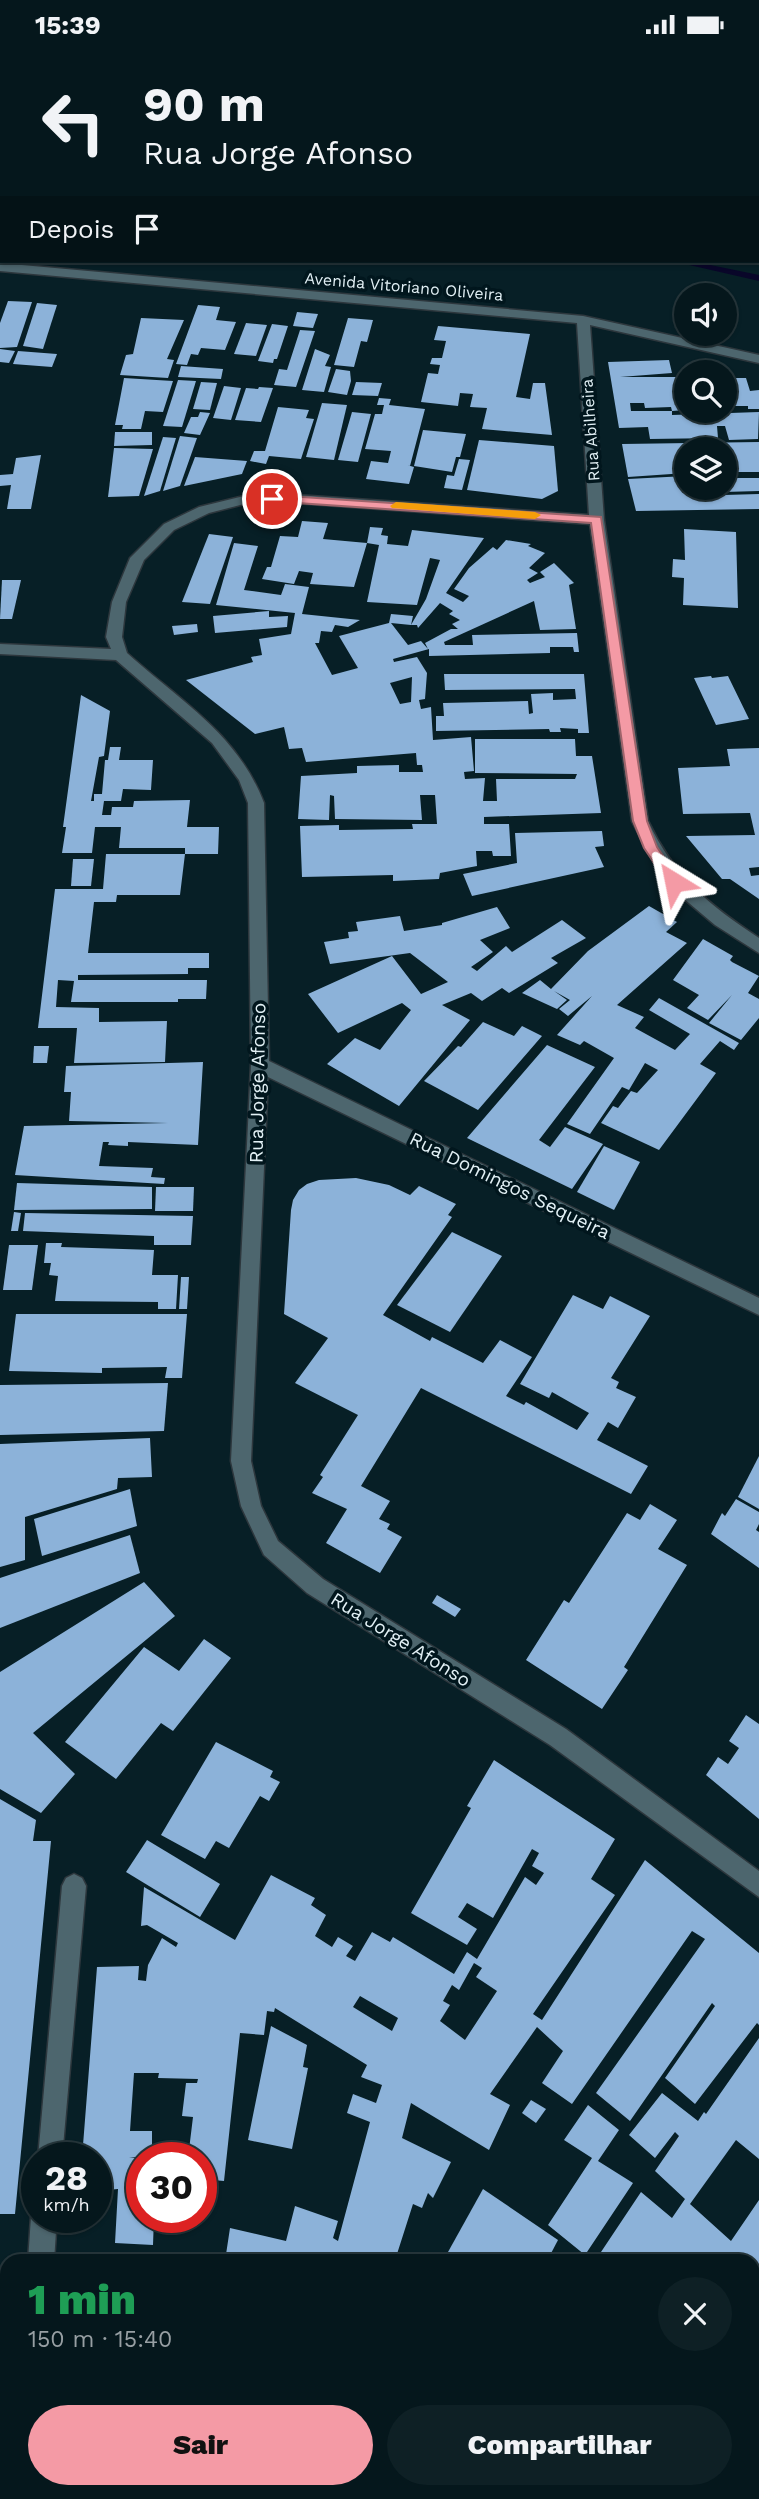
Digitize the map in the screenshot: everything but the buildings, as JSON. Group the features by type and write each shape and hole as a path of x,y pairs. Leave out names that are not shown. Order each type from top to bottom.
{"street":[{"name":"Avenida Vitoriano Oliveira","path":"0,267 583,320 759,359"},
{"name":"Rua Abilheira","path":"583,320 597,520 640,821 651,848 674,882 718,919 759,947"},
{"path":"0,649 120,656 114,636 119,602 137,558 169,527 204,510 248,499 296,499 597,520"},
{"name":"Rua Jorge Afonso","path":"120,656 215,737 239,762 251,784 256,803 260,1065 241,1461 251,1506 271,1548 315,1586 558,1737 759,1885"},
{"name":"Rua Domingos Sequeira","path":"260,1065 759,1307"},
{"path":"51,2142 74,1886"},
{"path":"41,2254 43,2233"}],"waterway":[{"path":"687,263 759,278"}],"slow traffic":[{"path":"396,506 535,515"}],"route":[{"path":"272,499 597,520 640,821 651,848 674,882"}]}
